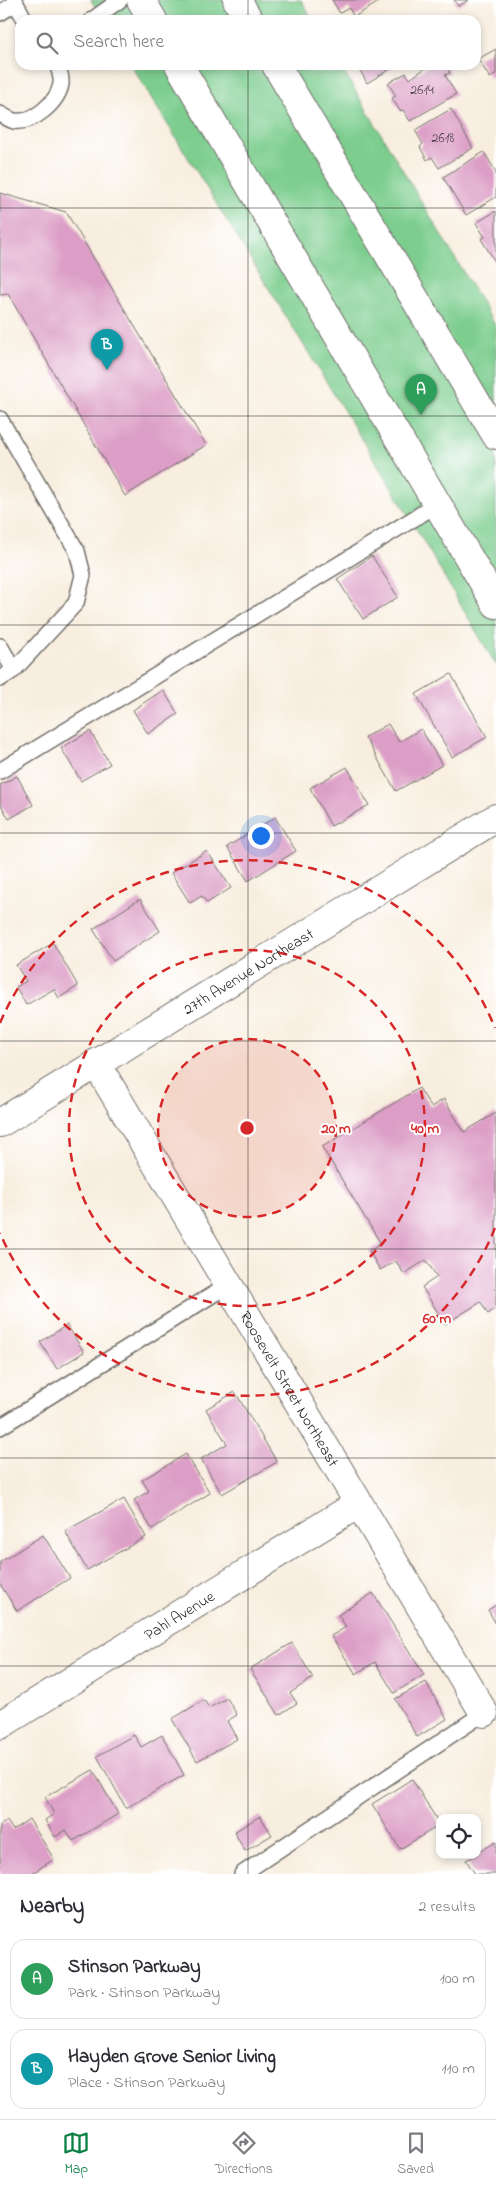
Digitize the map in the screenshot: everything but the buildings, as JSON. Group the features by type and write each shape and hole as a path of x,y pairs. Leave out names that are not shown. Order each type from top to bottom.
{"street":[{"path":"141,0 150,15"},
{"path":"237,0 246,15"},
{"path":"182,70 496,604"},
{"path":"279,70 496,435"},
{"name":"27th Avenue Northeast","path":"0,1123 496,818"},
{"name":"Roosevelt Street Northeast","path":"96,1063 484,1713"},
{"name":"Pahl Avenue","path":"0,1725 358,1504"}],"lane":[{"path":"99,15 120,0"},
{"path":"0,13 15,2 22,15"},
{"path":"0,114 14,121 31,118 43,111 55,98 62,83 59,70"},
{"path":"0,419 78,551 83,576 76,603 14,670 0,679"},
{"path":"0,771 436,504"},
{"path":"0,646 14,670"},
{"path":"0,1427 228,1286"},
{"path":"242,1874 484,1713"}],"green space":[{"path":"91,0 301,0 310,15 100,15"},
{"path":"134,70 343,70 496,327 496,665 401,503"}],"place":[{"name":"Hayden Grove Senior Living","path":"107,370"},
{"name":"Stinson Parkway","path":"421,415"}]}
